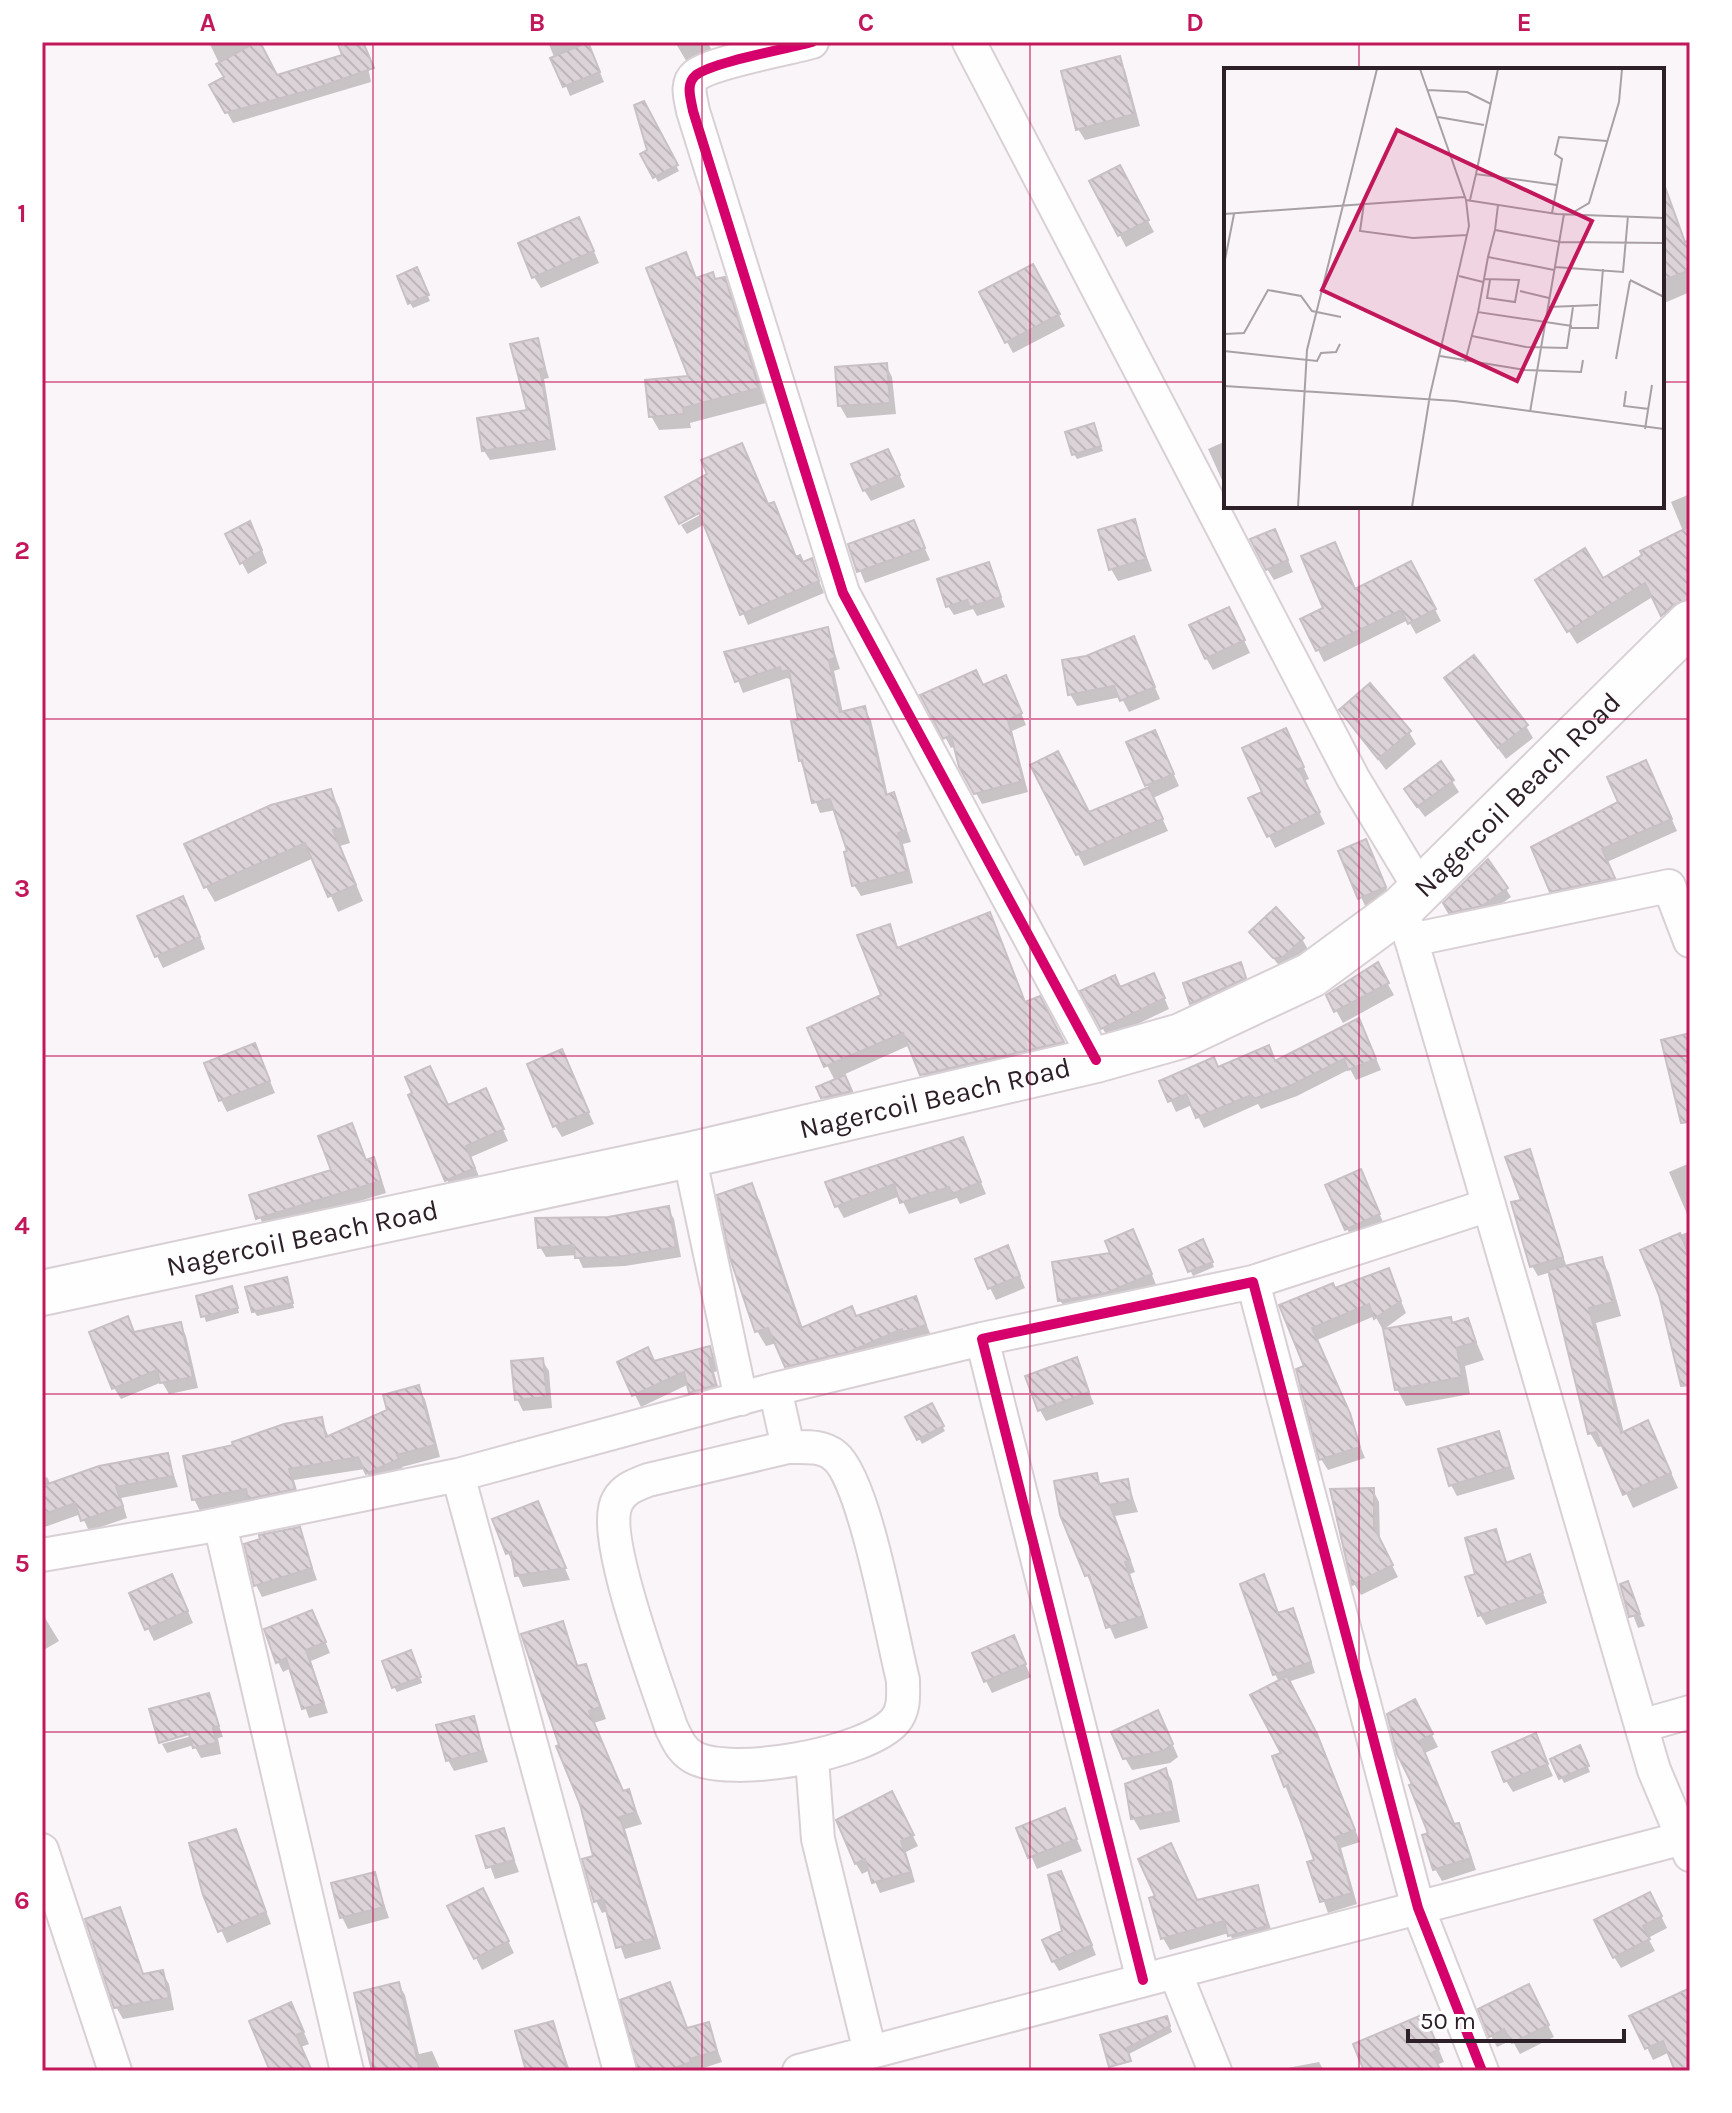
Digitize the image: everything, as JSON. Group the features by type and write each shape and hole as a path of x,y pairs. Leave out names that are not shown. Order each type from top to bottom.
{"main road":[{"name":"Nagercoil Beach Road","path":"42,1293 689,1155 1096,1060 1181,1036 1311,975 1411,912 1690,623"}],"street":[{"path":"812,42 712,68 695,76 689,88 693,111 843,593 1096,1060"},
{"path":"799,2071 1418,1908 1686,1846 1654,1770 1641,1726 1489,1205 1411,912 1353,778 969,42"},
{"path":"1411,912 1680,884 1690,941"},
{"path":"689,1155 741,1399"},
{"path":"42,1555 220,1524 458,1475 775,1389 982,1339 1253,1282 1489,1205"},
{"path":"1253,1282 1418,1908 1482,2071"},
{"path":"982,1339 1143,1980"},
{"path":"775,1389 788,1447"},
{"path":"788,1447 816,1447 836,1456 849,1476 862,1513 903,1680 903,1706 896,1720 875,1738 812,1759 724,1763 696,1759 682,1749 671,1727 615,1551 612,1518 617,1501 627,1488 788,1447"},
{"path":"458,1475 620,2071"},
{"path":"220,1524 347,2071"},
{"path":"1641,1726 1690,1712"},
{"path":"812,1759 818,1839 870,2052"},
{"path":"42,1850 115,2071"},
{"path":"1175,1972 1215,2071"}],"building":[{"path":"260,42 277,75 342,55 337,42 363,42 374,68 311,90 225,113 209,85 224,77 216,64"},
{"path":"588,42 600,72 563,87 550,58"},
{"path":"1120,56 1135,114 1076,130 1061,71"},
{"path":"644,101 678,165 653,178 640,154 647,150 634,105"},
{"path":"1120,165 1149,220 1118,236 1089,181"},
{"path":"1664,187 1685,242 1690,240 1690,270 1664,280"},
{"path":"579,217 594,251 532,278 518,243"},
{"path":"686,252 696,278 713,272 715,279 725,277 759,388 683,408 684,414 649,417 645,380 688,376 646,268"},
{"path":"1033,264 1060,314 1005,343 979,292"},
{"path":"417,267 429,295 408,304 397,276"},
{"path":"538,338 545,368 540,369 552,440 482,451 477,418 527,410 510,344"},
{"path":"887,363 890,403 838,406 835,367"},
{"path":"1094,423 1101,446 1072,455 1065,432"},
{"path":"742,443 768,504 774,502 796,557 800,555 803,562 812,558 819,581 740,615 699,513 679,524 665,497 707,474 701,460"},
{"path":"888,449 900,475 863,491 851,464"},
{"path":"1135,519 1146,559 1109,570 1098,530"},
{"path":"914,520 925,548 857,572 848,544"},
{"path":"250,521 262,550 240,564 225,534"},
{"path":"1690,526 1690,599 1673,605 1661,616 1645,583 1567,632 1535,580 1585,548 1603,578 1642,555 1640,551"},
{"path":"1275,529 1288,560 1266,570 1250,539"},
{"path":"1335,542 1355,589 1411,561 1436,609 1408,624 1401,610 1316,651 1300,619 1323,608 1301,556"},
{"path":"989,562 1001,597 970,607 967,600 946,607 937,579"},
{"path":"1229,607 1245,640 1205,659 1189,625"},
{"path":"828,627 835,658 829,660 840,712 865,706 886,795 894,792 906,830 898,833 908,871 852,886 844,852 847,851 830,799 812,803 802,760 799,761 791,721 798,720 789,670 781,672 780,667 735,682 724,652"},
{"path":"1134,636 1155,687 1120,701 1114,686 1068,695 1062,660 1086,656"},
{"path":"1474,655 1528,725 1498,748 1444,678"},
{"path":"976,670 983,685 1006,675 1022,713 1008,720 1023,781 974,794 959,767 951,735 943,739 920,695"},
{"path":"1370,683 1411,731 1378,759 1339,710"},
{"path":"1286,728 1304,767 1299,769 1320,812 1267,837 1248,798 1262,792 1242,748"},
{"path":"1155,730 1174,774 1145,786 1126,742"},
{"path":"1058,751 1089,812 1149,787 1163,819 1076,855 1030,765"},
{"path":"1646,760 1672,819 1602,849 1615,878 1550,892 1531,847 1618,802 1607,777"},
{"path":"1441,761 1454,780 1417,807 1404,789"},
{"path":"331,789 343,828 333,830 356,885 328,897 305,843 204,888 184,844 271,805"},
{"path":"1366,839 1386,887 1358,899 1338,851"},
{"path":"1488,859 1508,888 1482,906 1449,913 1443,903"},
{"path":"183,896 200,937 155,957 137,916"},
{"path":"1276,907 1304,938 1282,958 1273,958 1249,932"},
{"path":"990,912 1025,1002 1040,996 1064,1042 920,1075 903,1033 824,1067 807,1028 881,995 857,935 890,924 897,948"},
{"path":"1241,962 1246,978 1190,1004 1183,983"},
{"path":"1378,962 1389,983 1334,1012 1326,995"},
{"path":"1154,973 1165,998 1101,1029 1080,991 1115,975 1120,987"},
{"path":"1359,1018 1376,1059 1348,1070 1344,1059 1290,1086 1253,1099 1251,1095 1196,1118 1186,1094 1168,1102 1159,1081 1214,1057 1218,1067 1269,1045 1275,1061"},
{"path":"1690,1033 1690,1122 1681,1123 1661,1040"},
{"path":"255,1043 270,1081 219,1101 204,1063"},
{"path":"562,1049 589,1112 553,1127 527,1064"},
{"path":"430,1066 448,1105 486,1088 504,1129 466,1146 475,1168 445,1181 408,1095 412,1093 405,1077"},
{"path":"845,1075 852,1091 821,1098 816,1087"},
{"path":"352,1123 366,1160 374,1157 381,1181 256,1219 249,1195 331,1170 318,1136"},
{"path":"963,1137 981,1182 952,1194 949,1187 900,1203 894,1184 835,1207 825,1182"},
{"path":"1530,1149 1563,1257 1530,1267 1511,1202 1521,1200 1505,1157"},
{"path":"1361,1169 1380,1214 1345,1230 1325,1185"},
{"path":"752,1183 801,1328 852,1306 856,1316 916,1296 926,1325 903,1332 902,1329 849,1352 785,1367 768,1328 755,1332 730,1258 717,1195"},
{"path":"669,1206 676,1247 618,1257 575,1258 574,1245 538,1248 535,1218 608,1217"},
{"path":"1133,1229 1152,1274 1106,1293 1058,1301 1052,1262 1110,1253 1105,1241"},
{"path":"1680,1233 1690,1257 1690,1385 1681,1386 1659,1295 1640,1250"},
{"path":"1203,1239 1213,1262 1188,1272 1179,1250"},
{"path":"1008,1245 1020,1276 988,1289 975,1259"},
{"path":"1602,1257 1614,1302 1589,1308 1621,1433 1648,1420 1671,1473 1623,1495 1596,1432 1588,1434 1548,1270"},
{"path":"1389,1268 1401,1301 1374,1319 1369,1304 1312,1328 1350,1413 1360,1447 1319,1460 1296,1369 1304,1366 1279,1305 1333,1283 1335,1288"},
{"path":"287,1277 293,1303 252,1312 245,1287"},
{"path":"232,1286 238,1308 201,1317 196,1296"},
{"path":"128,1316 134,1332 181,1322 193,1377 160,1383 157,1370 112,1389 89,1332"},
{"path":"1451,1317 1452,1323 1468,1318 1476,1342 1457,1348 1462,1377 1395,1390 1383,1329"},
{"path":"710,1346 713,1358 709,1360 716,1385 689,1393 684,1372 632,1396 617,1362 648,1347 654,1361"},
{"path":"1077,1357 1089,1392 1038,1411 1025,1376"},
{"path":"543,1358 547,1397 515,1400 511,1361"},
{"path":"419,1385 435,1445 397,1455 399,1459 366,1474 358,1457 289,1469 295,1489 248,1499 246,1489 192,1500 183,1456 233,1445 232,1442 284,1424 322,1417 326,1437 387,1410 383,1395"},
{"path":"932,1403 944,1426 917,1440 905,1417"},
{"path":"1499,1431 1510,1467 1449,1486 1438,1449"},
{"path":"168,1453 173,1476 116,1487 123,1506 81,1521 75,1503 42,1515 42,1486 99,1466"},
{"path":"1097,1473 1099,1484 1128,1479 1132,1500 1110,1505 1130,1560 1125,1562 1143,1616 1106,1628 1089,1575 1085,1576 1060,1515 1054,1481"},
{"path":"1374,1488 1374,1527 1393,1565 1352,1585 1330,1489"},
{"path":"538,1501 566,1568 515,1576 511,1552 506,1554 492,1519"},
{"path":"300,1527 312,1568 254,1586 244,1544 260,1539 259,1535"},
{"path":"1496,1529 1506,1563 1530,1554 1543,1593 1478,1616 1465,1577 1475,1574 1465,1538"},
{"path":"172,1574 188,1611 145,1630 129,1593"},
{"path":"1264,1574 1278,1613 1293,1608 1311,1662 1273,1675 1240,1584"},
{"path":"1628,1581 1640,1614 1629,1617 1620,1584"},
{"path":"312,1610 326,1642 306,1650 324,1703 302,1709 286,1658 276,1663 264,1629"},
{"path":"563,1621 577,1666 586,1664 600,1707 589,1711 623,1791 629,1789 636,1812 620,1817 656,1938 616,1948 603,1899 594,1902 582,1859 593,1856 580,1804 556,1746 559,1745 521,1634"},
{"path":"1014,1635 1026,1664 984,1682 972,1653"},
{"path":"411,1650 421,1677 392,1688 382,1661"},
{"path":"1287,1676 1317,1734 1355,1830 1336,1837 1352,1893 1320,1902 1307,1862 1314,1860 1288,1785 1284,1787 1272,1756 1281,1753 1250,1695"},
{"path":"209,1693 219,1726 213,1728 216,1743 193,1748 189,1734 159,1743 149,1709"},
{"path":"1415,1699 1433,1734 1420,1741 1454,1824 1459,1823 1471,1858 1433,1870 1422,1835 1428,1833 1409,1785 1412,1784 1397,1754 1387,1714"},
{"path":"1158,1710 1173,1744 1163,1751 1123,1759 1111,1732"},
{"path":"474,1716 483,1751 446,1761 436,1725"},
{"path":"1536,1733 1548,1764 1504,1782 1492,1752"},
{"path":"1580,1745 1589,1766 1559,1779 1550,1759"},
{"path":"1166,1768 1175,1811 1131,1819 1125,1784"},
{"path":"892,1791 914,1835 901,1841 911,1872 872,1883 865,1859 855,1864 836,1820"},
{"path":"1065,1808 1077,1839 1028,1858 1016,1828"},
{"path":"504,1828 514,1860 486,1868 476,1836"},
{"path":"236,1829 266,1912 218,1932 203,1895 189,1843"},
{"path":"1171,1843 1197,1900 1258,1885 1268,1926 1228,1936 1224,1921 1161,1939 1149,1898 1155,1896 1138,1859"},
{"path":"1061,1871 1092,1945 1052,1962 1042,1940 1062,1931 1048,1875"},
{"path":"375,1872 384,1907 340,1918 331,1883"},
{"path":"483,1888 509,1941 474,1959 447,1906"},
{"path":"1650,1892 1662,1916 1643,1926 1650,1939 1613,1958 1594,1920"},
{"path":"120,1907 143,1974 163,1970 169,1998 114,2008 85,1919"},
{"path":"399,1982 420,2071 372,2071 354,1993"},
{"path":"670,1982 687,2028 709,2022 717,2051 690,2059 691,2062 667,2071 638,2071 620,2000"},
{"path":"1529,1984 1549,2025 1512,2043 1504,2029 1489,2037 1478,2009"},
{"path":"1690,1988 1690,2071 1675,2071 1663,2041 1645,2049 1629,2016"},
{"path":"291,2002 304,2032 296,2035 312,2071 270,2071 249,2021"},
{"path":"1424,2014 1439,2049 1432,2053 1441,2071 1364,2071 1353,2044"},
{"path":"1167,2016 1170,2026 1127,2048 1131,2061 1109,2067 1100,2035"},
{"path":"553,2021 568,2071 526,2071 515,2031"}],"cycle path":[{"path":"812,42 734,61 696,75 690,87 693,111 843,593 1096,1060"},
{"path":"1143,1980 982,1339 1253,1282 1418,1908 1482,2071"}]}
